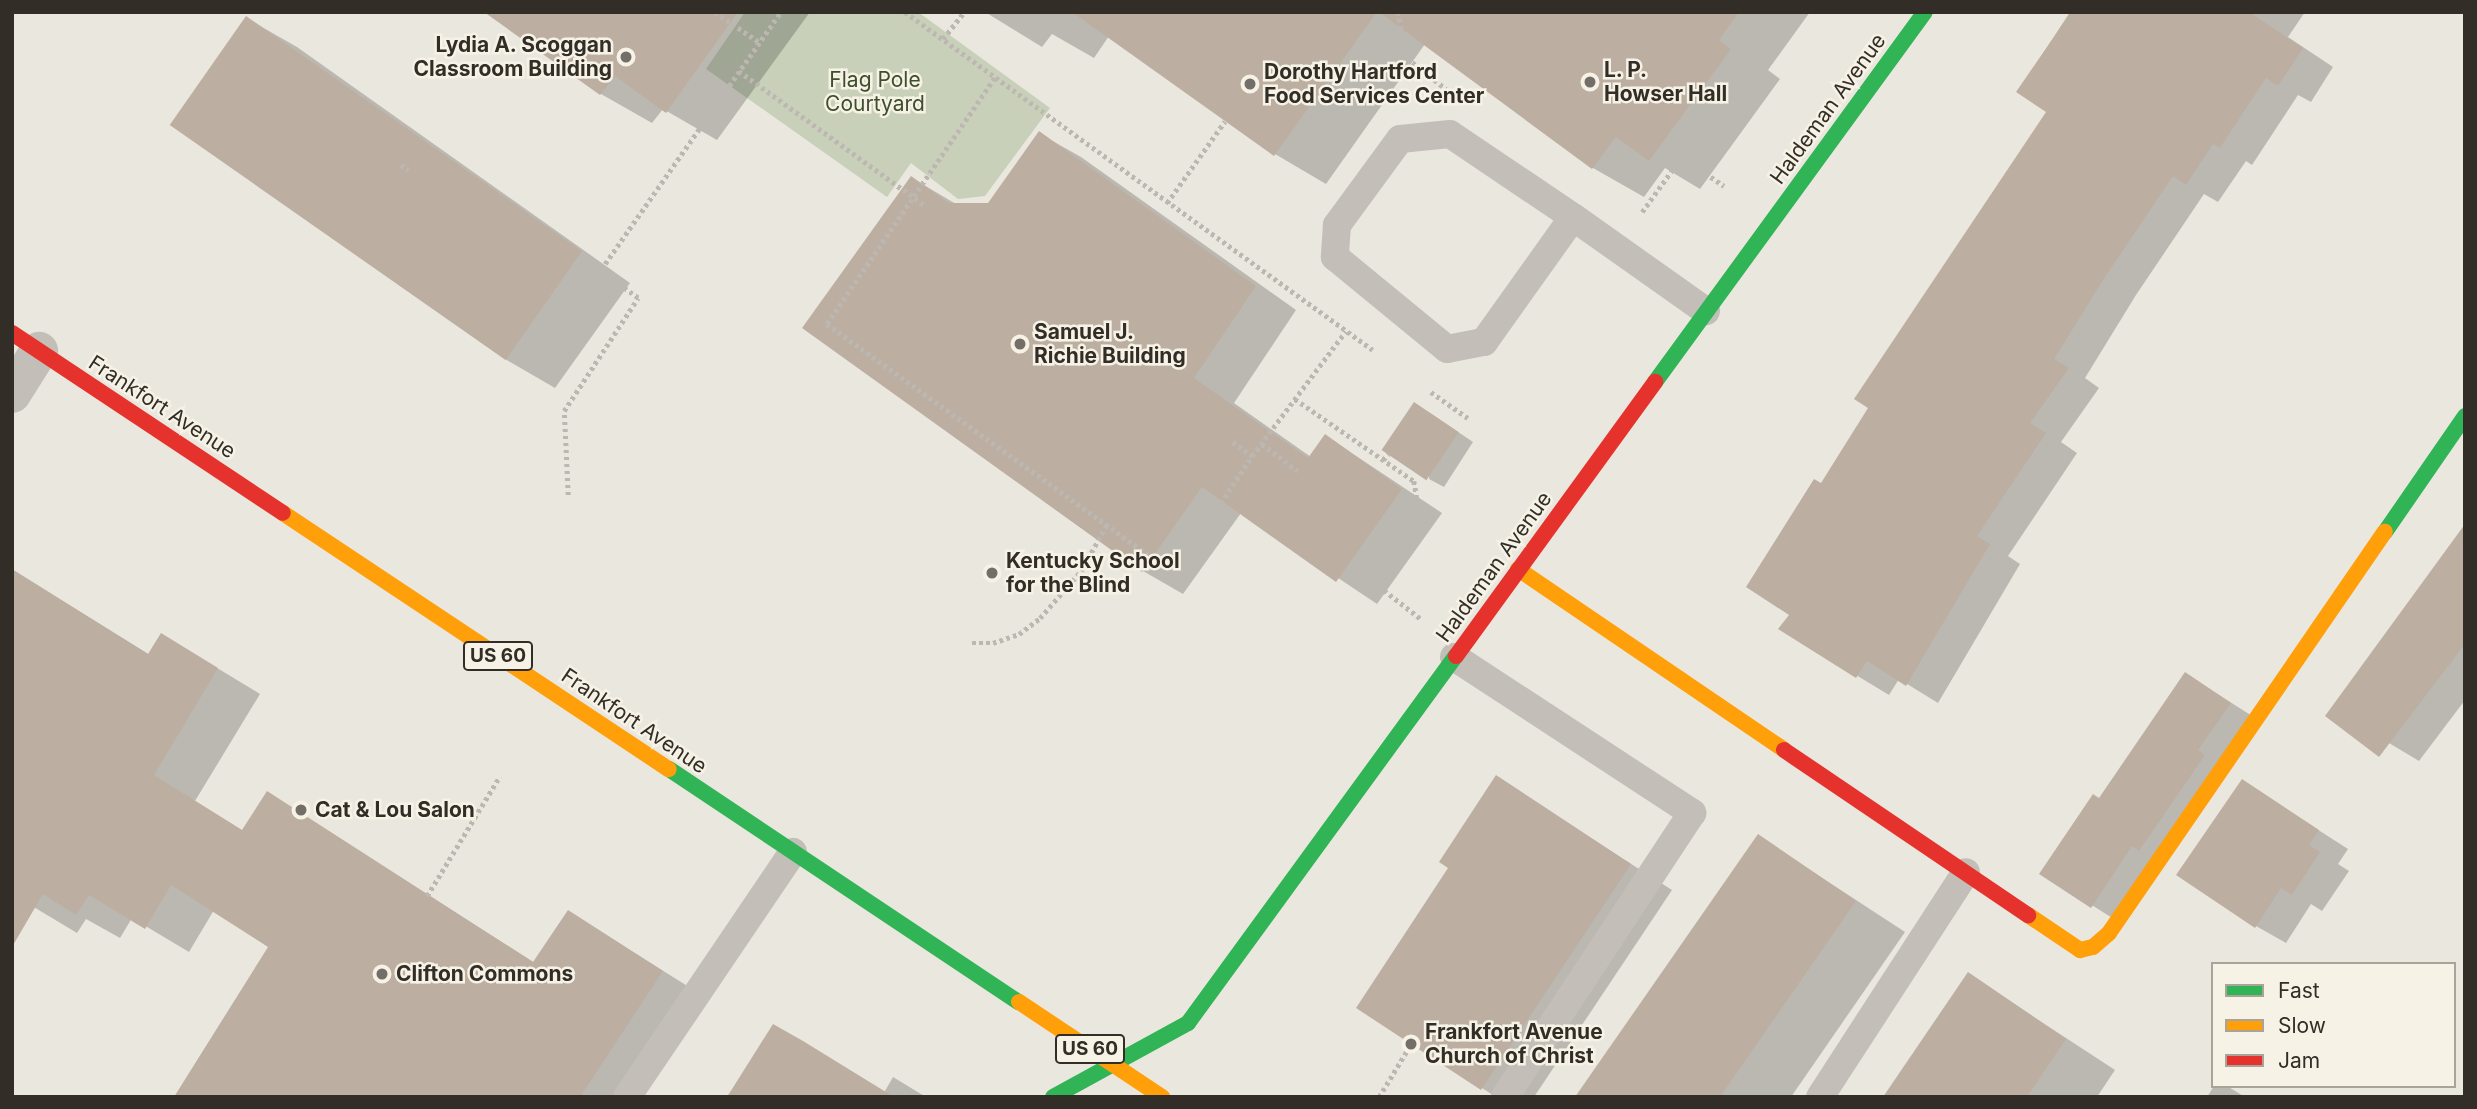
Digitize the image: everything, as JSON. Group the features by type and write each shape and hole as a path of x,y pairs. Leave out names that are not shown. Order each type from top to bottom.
{"street":[{"name":"Haldeman Avenue","path":"1053,1097 1188,1023 1924,12"},
{"path":"12,394 26,342"},
{"name":"Frankfort Avenue","path":"26,342 1163,1097"},
{"path":"1518,569 2080,950 2093,947 2109,933 2465,416"}],"lane":[{"path":"1573,217 1484,342 1447,349 1335,257 1337,225 1400,139 1450,134 1573,217 1706,311"},
{"path":"1454,657 1692,813 1505,1097"},
{"path":"627,1097 793,852"},
{"path":"1819,1097 1966,872"}],"path":[{"path":"715,12 759,42"},
{"path":"558,290 593,281 781,12"},
{"path":"905,12 1379,355"},
{"path":"943,39 964,12"},
{"path":"1642,214 1749,63"},
{"path":"739,71 924,205"},
{"path":"995,78 827,324 1174,573 1252,456 1346,331"},
{"path":"1167,203 1225,121"},
{"path":"1682,157 1724,186"},
{"path":"401,164 408,170"},
{"path":"568,495 564,411 638,298 600,272"},
{"path":"1424,387 1468,418"},
{"path":"1295,399 1414,481 1417,498 1362,573 1424,621"},
{"path":"1233,442 1252,456"},
{"path":"1262,444 1298,471"},
{"path":"1383,460 1388,454"},
{"path":"972,643 1019,634 1040,618 1081,571 1107,524"},
{"path":"427,896 500,776"},
{"path":"1379,1097 1411,1044"}],"green space":[{"name":"Flag Pole Courtyard","path":"745,12 918,12 1050,108 985,196 958,199 911,163 887,197 706,69"}],"building":[{"name":"Lydia A. Scoggan Classroom Building","path":"484,12 738,12 666,113 615,76 600,95"},
{"name":"Dorothy Hartford Food Services Center","path":"1072,12 1377,12 1274,156"},
{"name":"L. P. Howser Hall","path":"1379,12 1739,12 1719,40 1731,49 1649,161 1616,137 1592,169"},
{"path":"2071,12 2249,12 2303,48 2278,86 2266,78 2220,148 2213,144 2186,185 2173,176 2105,277 2054,359 2069,368 2030,423 2046,433 1977,536 1990,544 1906,686 1867,661 1856,678 1778,629 1789,615 1746,587 1814,479 1821,483 1868,408 1854,399 2046,112 2016,92"},
{"path":"246,16 582,251 506,360 170,125"},
{"name":"Samuel J. Richie Building","path":"1039,131 1256,286 1194,378 1308,458 1325,434 1402,489 1336,582 1202,487 1142,572 802,328 911,176 949,203 988,203"},
{"path":"1414,402 1459,432 1426,480 1382,450"},
{"path":"2465,524 2465,644 2379,757 2325,716"},
{"path":"12,569 148,654 161,633 218,668 154,775 242,830 267,791 533,962 568,910 663,971 580,1097 174,1097 268,947 171,885 145,929 89,895 76,915 43,894 12,947"},
{"path":"2185,672 2231,703 2198,750 2205,755 2139,851 2132,846 2091,908 2039,874 2093,794 2099,798"},
{"path":"1496,775 1631,864 1481,1090 1356,1008 1448,868 1439,862"},
{"path":"2242,779 2319,830 2309,845 2320,852 2292,895 2281,888 2255,928 2176,875"},
{"path":"1758,834 1856,901 1720,1097 1575,1097"},
{"path":"1968,972 2066,1039 2027,1097 1883,1097"},
{"path":"773,1024 803,1041 894,1097 727,1097"}],"traffic: fast":[{"path":"1655,382 1925,12"},
{"path":"2385,532 2465,416"},
{"path":"1053,1097 1188,1023 1456,656"},
{"path":"669,769 1019,1002"}],"traffic: slow":[{"path":"283,513 669,769"},
{"path":"2028,915 2080,950 2093,947 2109,933 2385,532"},
{"path":"1518,569 1784,750"},
{"path":"1019,1002 1162,1097"}],"traffic: jam":[{"path":"12,333 283,513"},
{"path":"1456,656 1655,382"},
{"path":"1784,750 2028,915"}],"place":[{"name":"Lydia A. Scoggan Classroom Building","path":"626,57"},
{"name":"L. P. Howser Hall","path":"1590,82"},
{"name":"Dorothy Hartford Food Services Center","path":"1250,84"},
{"name":"Samuel J. Richie Building","path":"1020,344"},
{"name":"Kentucky School for the Blind","path":"992,573"},
{"name":"Cat & Lou Salon","path":"301,810"},
{"name":"Clifton Commons","path":"382,974"},
{"name":"Frankfort Avenue Church of Christ","path":"1411,1044"}]}
